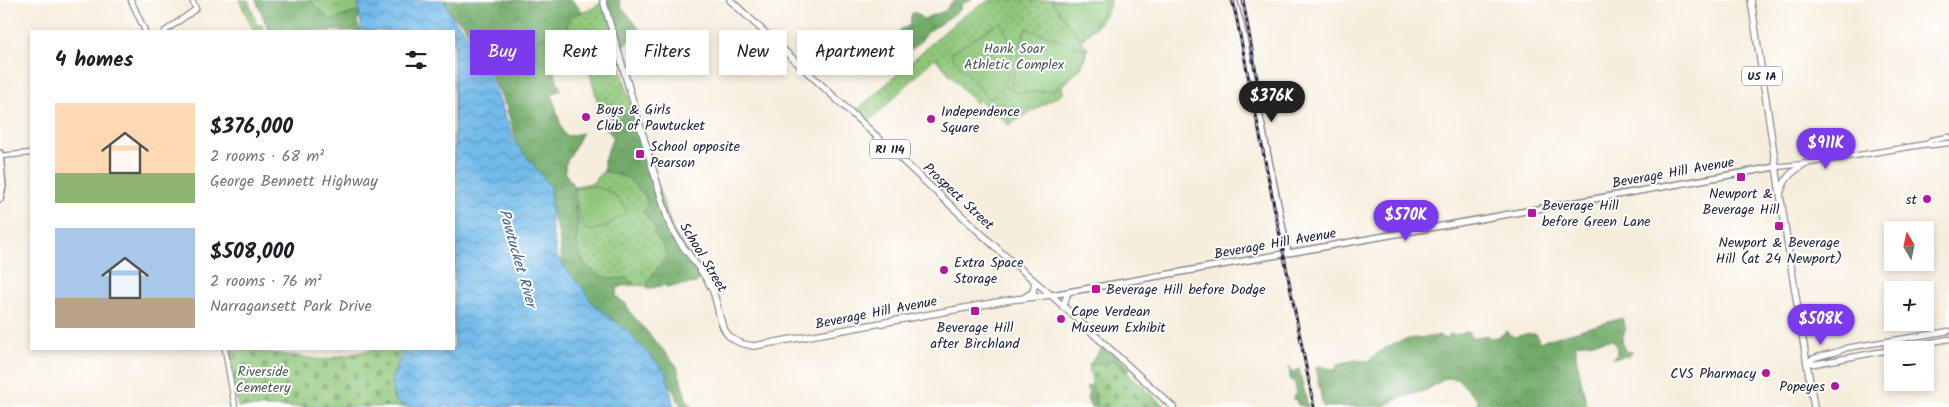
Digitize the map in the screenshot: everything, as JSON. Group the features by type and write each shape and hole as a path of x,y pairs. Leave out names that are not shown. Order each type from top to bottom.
{"main road":[{"name":"School Street","path":"603,0 668,220 673,232 712,290 722,327"},
{"name":"Prospect Street","path":"730,0 1173,407"},
{"path":"1234,0 1241,24 1288,253"},
{"name":"US 1A","path":"1751,0 1775,167 1814,407"},
{"path":"0,154 2,186 0,199"},
{"path":"1780,195 1786,178 1804,164"},
{"name":"Beverage Hill Avenue","path":"722,327 736,342 754,346 1775,167"},
{"path":"1024,298 1032,292 1035,282"},
{"path":"1063,307 1068,292"}],"street":[{"path":"131,0 145,30"},
{"path":"165,30 196,9 192,0"},
{"name":"Beverage Hill Avenue","path":"1927,144 1931,140 1949,137"},
{"name":"Beverage Hill Avenue","path":"1775,167 1927,144 1932,146 1949,143"},
{"path":"0,154 30,154"},
{"path":"1807,362 1813,358 1836,354 1846,348 1949,331"},
{"path":"1807,362 1814,364 1949,339"},
{"path":"225,350 235,407"}],"green space":[{"path":"239,0 248,0 257,25 262,25 263,30 254,30"},
{"path":"256,0 311,0 330,21 360,10 357,22 361,30 269,30"},
{"path":"311,0 360,0 360,10 330,21"},
{"path":"445,0 572,0 582,11 572,16 572,30 545,30 545,75 556,75 561,90 552,95 563,133 567,136 582,133 565,165 566,174 575,189 574,206 579,230 576,240 581,258 628,277 634,282 632,285 622,286 617,289 616,296 626,304 630,312 677,366 686,398 692,407 682,407 663,372 594,307 568,275 562,264 559,235 547,195 518,147 506,106 492,75 535,75 535,30 470,30 470,34 462,23 451,14"},
{"path":"603,0 620,0 621,8 640,30 626,30 626,43 620,49 616,37 616,30 613,30"},
{"path":"957,0 972,0 962,3 960,10 925,34 921,41 913,48 913,30 900,30 909,26 912,13 917,13 922,19 926,19 945,11 950,4"},
{"name":"Hank Soar Athletic Complex","path":"990,0 1110,0 1104,17 1081,41 1088,49 1081,68 1062,86 1063,93 1009,125 979,100 975,103 935,58 870,121 858,109 896,75 913,75 913,60 960,18"},
{"path":"1051,0 1106,0 1096,22 1080,39"},
{"path":"603,2 611,30 571,30 567,25 572,16"},
{"path":"1000,22 1007,33 1011,48 1011,64 1002,87 990,99 951,55"},
{"path":"1028,29 1087,50 1079,68 1053,90 1021,93 1010,90 1025,30"},
{"path":"616,50 632,108 616,124 605,110 601,110 599,107 590,75 616,75"},
{"path":"632,108 673,231 703,277 696,283 666,287 664,285 648,289 648,281 664,247 644,212 647,203 639,191 624,178 604,171 604,161 613,137 606,128 613,121 616,124"},
{"path":"604,171 627,178 645,196 647,203 644,212 664,247 666,257 648,281 647,286 632,285 634,282 630,281 628,277 619,279 601,275 586,265 581,257 577,239 578,223 574,199 575,186 593,183"},
{"path":"590,186 612,194 620,201 627,212 601,228 585,229 577,208 576,189"},
{"path":"1622,318 1626,330 1623,337 1624,348 1625,351 1633,352 1629,356 1612,358 1617,353 1616,344 1612,340 1576,344 1576,356 1587,407 1479,407 1477,400 1458,379 1446,378 1427,390 1400,398 1384,406 1323,407 1316,368 1319,366 1335,370 1338,364 1354,360 1369,361 1379,352 1402,341 1439,335 1444,339 1451,334 1468,332 1472,338 1487,335 1489,338 1494,338 1506,331 1514,337 1528,334 1537,335 1539,342"},
{"path":"1104,345 1130,368 1118,382 1110,407 1091,407 1087,398 1089,392 1086,387 1095,383 1089,365"},
{"name":"Riverside Cemetery","path":"229,350 251,350 323,360 371,350 404,350 391,381 394,399 405,407 238,407"},
{"path":"1114,361 1165,407 1097,407 1089,366"},
{"path":"1289,366 1291,373 1299,369 1308,407 1298,405 1293,398 1296,392 1295,383 1290,379"}],"water":[{"name":"Pawtucket River","path":"357,0 444,0 450,14 470,37 470,75 490,75 515,142 550,186 552,229 557,256 583,288 592,303 626,330 666,372 674,407 405,407 394,399 391,381 404,350 455,350 455,30 362,30"}],"railway":[{"path":"1233,0 1314,407"},
{"path":"1243,0 1257,78"}],"place":[{"name":"Boys & Girls Club of Pawtucket","path":"586,117"},
{"name":"Independence Square","path":"931,119"},
{"name":"School opposite Pearson","path":"640,154"},
{"name":"Newport & Beverage Hill","path":"1741,177"},
{"name":"st","path":"1927,199"},
{"name":"Beverage Hill before Green Lane","path":"1532,213"},
{"name":"Newport & Beverage Hill (at 24 Newport)","path":"1779,226"},
{"name":"Extra Space Storage","path":"944,270"},
{"name":"Beverage Hill before Dodge","path":"1096,289"},
{"name":"Beverage Hill after Birchland","path":"975,311"},
{"name":"Cape Verdean Museum Exhibit","path":"1061,319"},
{"name":"CVS Pharmacy","path":"1766,373"},
{"name":"Popeyes","path":"1835,386"}]}
